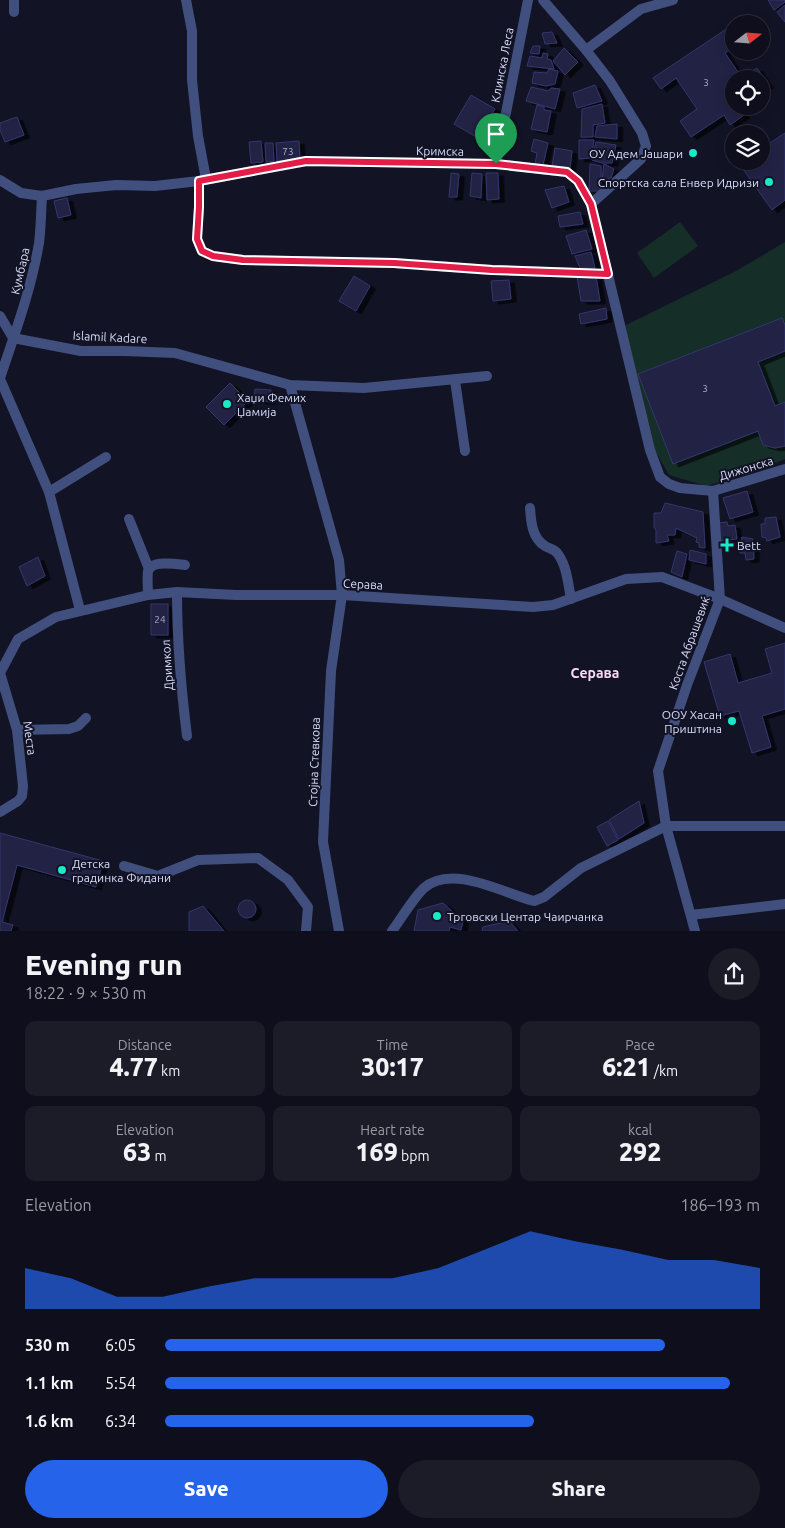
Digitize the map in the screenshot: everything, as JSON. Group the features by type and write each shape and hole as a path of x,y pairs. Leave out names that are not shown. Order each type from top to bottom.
{"street":[{"path":"14,0 14,12"},
{"path":"186,0 192,31 192,80 202,180 197,239 202,251 213,256 243,260 394,263 492,270 608,274"},
{"name":"Клинска Леса","path":"496,164 528,0"},
{"path":"543,0 610,80 642,133 646,146 641,158 591,204"},
{"path":"586,50 641,9 673,0"},
{"name":"Кримска","path":"0,180 20,192 42,196 76,189 116,185 155,186 202,180 306,161 496,164 567,172 578,181 591,204 650,450 660,477 669,484 680,488 713,491"},
{"name":"Кумбара","path":"0,378 30,288 38,250 42,196"},
{"path":"0,316 13,338"},
{"name":"Islamil Kadare","path":"13,338 81,350 176,354 290,385 364,388 487,376"},
{"path":"0,378 49,492 80,610"},
{"path":"455,380 465,451"},
{"name":"Стојна Стевкова","path":"290,385 339,560 342,595 331,671 323,842 339,930"},
{"path":"49,492 106,457"},
{"name":"Дижонска","path":"713,491 785,469"},
{"name":"Коста Абрашевиќ","path":"694,930 666,826 658,771 687,684 720,599 713,491"},
{"path":"530,508 531,522 535,535 543,545 557,551 564,564 571,599"},
{"path":"130,519 148,569 148,595"},
{"path":"148,569 157,564 185,565"},
{"name":"Серава","path":"14,716 0,673 18,639 56,617 148,595 178,592 236,595 342,595 533,607 553,605 626,579 662,578 720,599 785,628"},
{"name":"Дримкол","path":"178,592 177,621 187,736"},
{"name":"Места","path":"0,812 18,802 22,796 23,786 14,716"},
{"path":"17,730 69,730 78,726 86,718"},
{"path":"392,930 424,888 438,879 462,879 491,886 534,901 544,898 581,868 666,826 785,826"},
{"path":"124,866 158,876 198,860 258,858 288,880 308,907 306,930"},
{"path":"691,915 785,904"}],"green space":[{"path":"680,222 698,246 654,278 637,253"},
{"path":"785,242 785,459 752,473 706,486 669,475 654,449 624,326 736,271"}],"building":[{"path":"768,0 785,0 785,2 774,10"},
{"path":"785,5 785,22 777,12"},
{"path":"725,30 725,60 730,60 737,70 725,70 725,115 744,115 730,125 724,115 691,137 680,121 697,109 676,78 661,89 653,78"},
{"path":"552,32 557,43 545,44 542,33"},
{"path":"533,46 540,46 539,54 530,53"},
{"path":"564,48 578,62 565,75 553,61"},
{"path":"543,53 548,54 547,59 551,60 554,69 527,66 530,56 542,58"},
{"path":"549,69 558,71 555,84 546,86 532,83 534,72 547,73"},
{"path":"595,85 602,101 577,108 573,93"},
{"path":"531,87 548,91 551,88 560,89 555,109 526,101"},
{"path":"471,95 495,109 478,138 454,124"},
{"path":"602,104 605,123 593,125 593,137 581,137 582,109"},
{"path":"537,105 544,107 544,110 551,111 547,132 531,129"},
{"path":"17,117 24,135 5,142 0,130 0,123"},
{"path":"617,124 617,139 595,137 597,126"},
{"name":"Спортска сала Енвер Идризи","path":"785,133 785,200 772,210 744,170 770,170 770,143"},
{"path":"534,139 548,143 543,165 535,164 537,153 531,151"},
{"path":"579,140 594,140 591,158 579,159"},
{"path":"261,141 263,162 251,163 249,142"},
{"path":"299,141 300,159 277,161 276,143"},
{"path":"596,142 616,145 612,163 592,160"},
{"path":"265,143 273,143 274,161 266,162"},
{"path":"555,148 572,151 570,169 552,167"},
{"path":"590,164 601,166 601,191 589,191"},
{"path":"604,164 614,169 611,178 606,181 602,180"},
{"path":"451,173 459,174 457,197 449,197"},
{"path":"472,173 482,174 481,198 470,196"},
{"path":"486,173 498,173 499,199 487,200"},
{"path":"564,186 569,202 552,208 545,190"},
{"path":"67,198 71,215 58,218 54,201"},
{"path":"580,212 583,224 560,227 558,216"},
{"path":"586,230 592,249 572,254 566,236"},
{"path":"591,252 595,268 580,268 575,256"},
{"path":"354,276 370,286 356,311 339,301"},
{"path":"577,276 596,276 600,301 581,301"},
{"path":"509,280 511,299 493,301 491,281"},
{"path":"606,308 607,319 581,324 579,314"},
{"path":"782,318 785,325 785,351 758,362 775,406 785,402 785,446 775,448 763,445 758,431 673,464 638,374"},
{"name":"Хаџи Фемих Џамија","path":"230,383 248,401 224,425 206,407"},
{"path":"255,389 271,390 271,402 254,400"},
{"path":"747,491 753,512 730,519 723,498"},
{"path":"665,503 703,512 705,548 699,547 699,543 696,542 697,538 676,528 675,535 667,535 669,541 656,543 654,513 661,513"},
{"path":"776,517 780,537 767,541 766,538 762,537 761,524 765,524 765,518"},
{"path":"727,522 728,526 735,525 737,539 719,541 717,523"},
{"path":"742,537 753,539 754,559 746,560 745,553 740,553"},
{"path":"690,550 706,554 706,564 689,560"},
{"path":"677,551 687,554 682,577 671,572"},
{"path":"38,557 45,576 27,586 19,567"},
{"path":"151,604 168,604 168,635 151,635"},
{"path":"785,643 785,709 762,716 771,747 752,753 739,711 720,716 704,662 730,654 738,683 772,673 765,649"},
{"path":"639,801 644,823 619,839 609,820"},
{"path":"608,821 618,840 607,846 597,827"},
{"path":"0,833 103,861 96,887 17,865 2,922 13,925 11,931 0,931"},
{"path":"243,900 251,900 256,905 254,916 243,918 238,913 238,905"},
{"name":"Трговски Центар Чаирчанка","path":"443,903 463,921 461,930 450,927 449,931 414,931 418,910"},
{"path":"203,906 224,931 189,931 189,912"},
{"name":"Трговски Центар Чаирчанка","path":"509,921 518,931 482,931 483,927"}],"place":[{"name":"ОУ Адем Јашари","path":"693,153"},
{"name":"Спортска сала Енвер Идризи","path":"769,182"},
{"name":"Хаџи Фемих Џамија","path":"227,404"},
{"name":"Bett","path":"727,545"},
{"name":"ООУ Хасан Приштина","path":"732,721"},
{"name":"Детска градинка Фидани","path":"62,870"},
{"name":"Трговски Центар Чаирчанка","path":"437,916"}],"district":[{"name":"Серава","path":"595,673"}],"route":[{"path":"306,161 496,164 567,172 578,181 591,204 608,274 492,270 394,263 243,260 213,256 202,251 197,239 199,181 206,179 306,161"}]}
